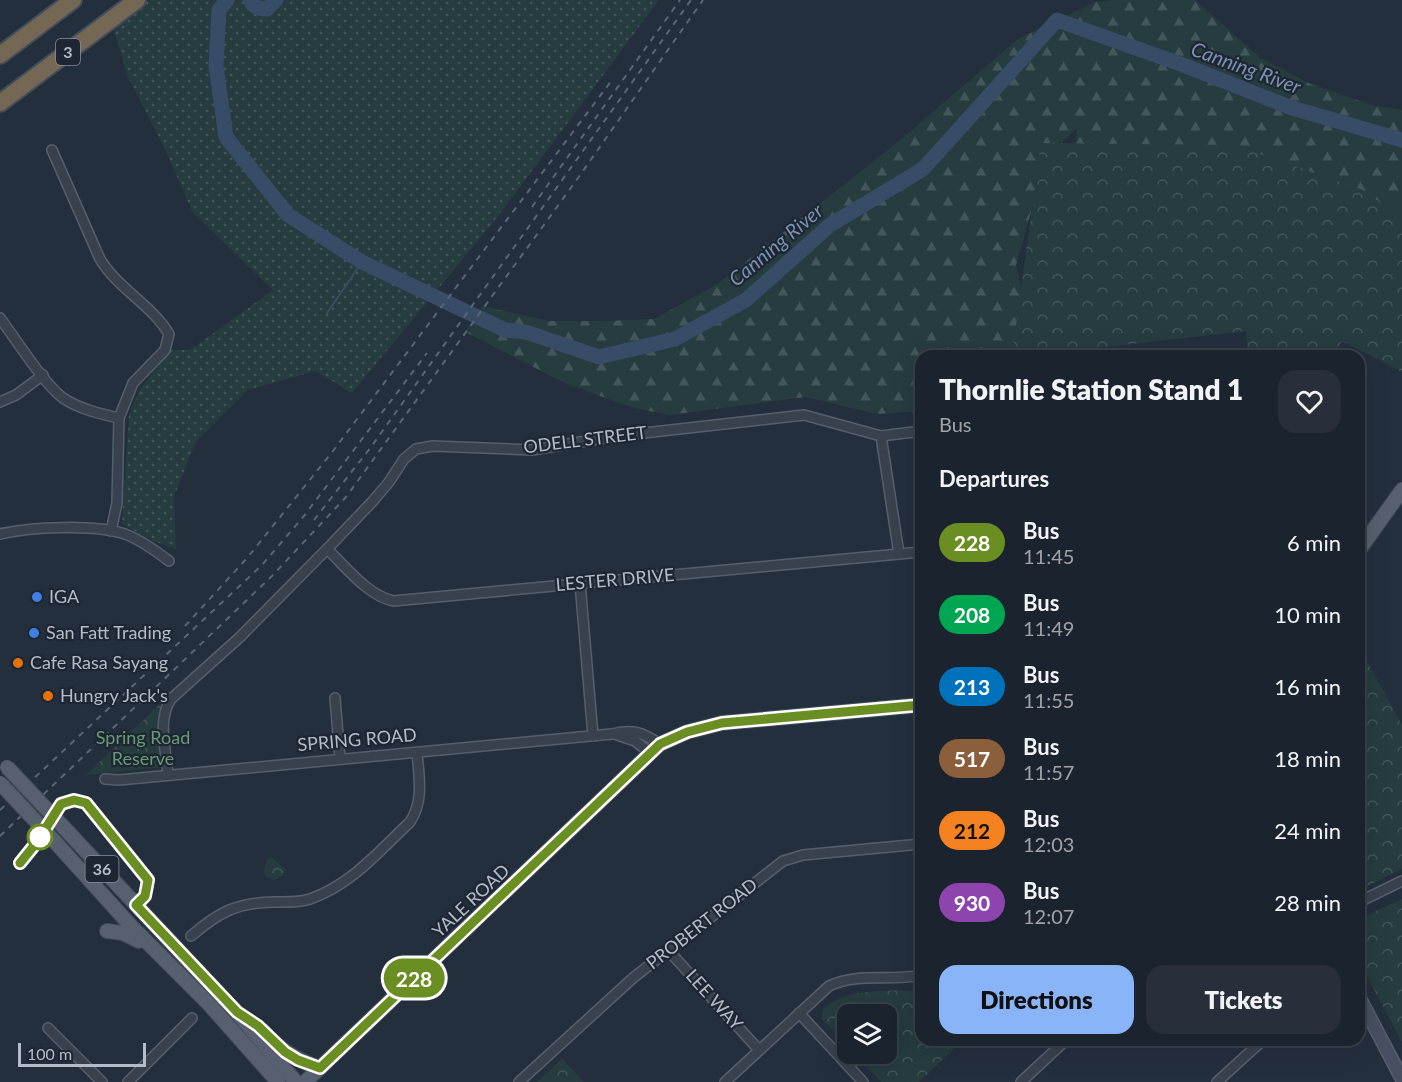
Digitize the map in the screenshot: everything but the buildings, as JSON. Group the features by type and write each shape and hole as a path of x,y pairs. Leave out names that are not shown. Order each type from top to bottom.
{"highway":[{"name":"3","path":"0,55 73,0"},
{"name":"3","path":"0,103 137,0"}],"main road":[{"path":"1365,542 1402,490"},
{"path":"655,748 687,732 722,723 915,706"},
{"name":"YALE ROAD","path":"305,1082 578,824 655,748"},
{"name":"36","path":"3,763 237,1012 296,1082"},
{"name":"36","path":"0,783 131,926 208,1003 278,1082"},
{"path":"107,931 116,931 135,938 180,981 192,988"},
{"path":"1365,1008 1402,1078"},
{"path":"237,1012 258,1026 285,1052 298,1060 320,1068"}],"street":[{"path":"52,150 107,272 161,321 169,334 165,350 133,383 119,418 117,503 111,531"},
{"path":"0,318 56,392 69,402 99,414 119,418"},
{"path":"0,402 16,395 43,375"},
{"name":"ODELL STREET","path":"168,774 164,718 165,708 171,699 240,637 327,549 373,501 404,459 416,448 433,446 532,450 617,436 804,415 881,436"},
{"path":"899,554 881,436 915,432"},
{"path":"0,534 58,528 111,531 126,535 152,548 169,561"},
{"name":"LESTER DRIVE","path":"327,549 370,591 381,598 393,601 915,553"},
{"path":"580,583 593,736"},
{"path":"335,698 340,759"},
{"name":"SPRING ROAD","path":"105,779 119,780 417,753 626,731 642,733 655,748"},
{"name":"SPRING ROAD","path":"612,734 655,748"},
{"path":"191,936 210,919 232,907 253,902 306,900 330,892 352,876 410,822 417,812 420,799 417,753"},
{"name":"PROBERT ROAD","path":"519,1082 616,992 774,868 791,858 803,855 915,845"},
{"path":"1365,900 1402,881"},
{"name":"LEE WAY","path":"668,950 759,1050"},
{"path":"725,1082 821,992 838,982 855,978 915,975"},
{"path":"799,1013 863,1082"},
{"path":"128,1082 192,1018"},
{"path":"48,1028 102,1082"},
{"path":"1021,1082 1060,1046"},
{"path":"1216,1082 1256,1046"}],"green space":[{"path":"149,0 659,0 499,215 352,393 315,371 248,390 195,443 174,497 176,549 153,541 122,524 129,415 140,389 171,350 190,350 273,290 193,213 165,149 128,77 113,27"},
{"path":"1195,0 1262,59 1311,84 1369,104 1402,110 1402,301 1068,204 1077,128 1047,156 1016,265 1027,310 1022,350 915,350 915,411 877,414 806,397 669,415 630,407 565,383 465,332 482,306 549,321 654,319 716,285 893,146 1018,39 1095,2"},
{"path":"1041,143 1234,145 1361,189 1402,218 1402,372 1365,353 1365,350 1359,350 1342,341 1336,350 1248,350 1246,331 1097,348 1097,350 1013,350"},
{"path":"1368,663 1402,725 1402,869 1365,887 1365,666"},
{"name":"Spring Road Reserve","path":"161,703 164,767 86,775"},
{"path":"271,857 285,869 284,875 274,880 265,876 264,870 267,859"},
{"path":"1402,899 1402,1042 1365,972 1365,916"},
{"path":"915,990 915,1046 957,1046 919,1082 881,1082 864,1064 897,1064 897,1004 837,1004 837,1035 822,1019 823,1009 833,1002 857,993"},
{"path":"562,1059 584,1082 537,1082"}],"waterway":[{"name":"Canning River","path":"227,0 219,10 216,66 226,137 288,215 362,262 505,330 526,332 599,357 675,339 746,300 830,225 923,169 1057,20 1186,66 1289,107 1402,140"},
{"name":"Canning River","path":"250,0 253,5 262,9 267,9 276,0"},
{"path":"327,313 362,262"}],"railway":[{"path":"532,207 680,0"},
{"path":"314,520 371,447 691,0"},
{"path":"0,836 272,576 346,497 578,178 703,0"},
{"path":"185,626 248,557 333,451 612,80"},
{"path":"0,810 262,565 304,516 427,353"}],"bus line":[{"name":"228","path":"20,863 37,842 61,804 74,800 86,803 148,880 145,896 136,905 237,1012 258,1026 285,1052 298,1060 320,1068 660,744 687,732 722,723 915,706"}],"place":[{"name":"IGA","path":"37,597"},
{"name":"San Fatt Trading","path":"34,633"},
{"name":"Cafe Rasa Sayang","path":"18,663"},
{"name":"Hungry Jack's","path":"48,696"}]}
